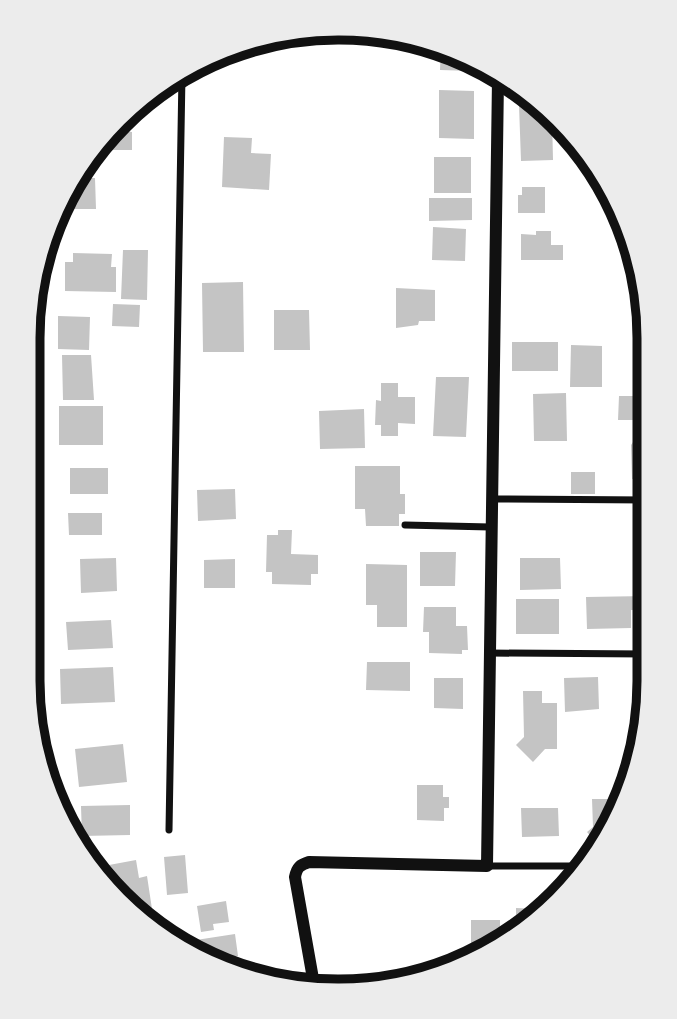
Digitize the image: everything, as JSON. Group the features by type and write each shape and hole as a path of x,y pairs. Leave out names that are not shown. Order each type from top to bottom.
{"street":[{"path":"169,830 182,85"},
{"path":"487,866 498,87"},
{"path":"491,499 637,500"},
{"path":"405,525 491,527"},
{"path":"489,653 637,654"},
{"path":"313,977 295,877 296,868 301,864 572,866"}],"building":[{"path":"440,58 470,71 440,70"},
{"path":"439,90 474,91 474,139 439,138"},
{"path":"519,105 524,105 552,131 553,160 521,161"},
{"path":"126,130 132,132 132,150 108,150"},
{"path":"224,137 252,138 251,153 271,154 269,190 222,187"},
{"path":"434,157 471,157 471,193 434,193"},
{"path":"88,178 95,178 96,209 70,209"},
{"path":"522,187 545,187 545,213 518,213 518,195 522,195"},
{"path":"429,198 472,198 472,220 429,221"},
{"path":"433,227 466,229 465,261 432,260"},
{"path":"536,231 551,231 551,245 563,245 563,260 521,260 521,234 536,235"},
{"path":"123,250 148,250 147,300 121,299"},
{"path":"73,253 112,254 111,267 116,267 116,292 65,291 65,262 73,262"},
{"path":"243,282 244,352 203,352 202,283"},
{"path":"396,288 435,290 435,321 419,321 418,325 396,328"},
{"path":"113,304 140,305 139,327 112,326"},
{"path":"274,310 309,310 310,350 274,350"},
{"path":"58,316 90,317 89,350 58,349"},
{"path":"512,342 558,342 558,371 512,371"},
{"path":"571,345 602,346 602,387 570,387"},
{"path":"62,355 91,355 94,400 63,400"},
{"path":"436,377 469,377 466,437 433,436"},
{"path":"381,383 398,383 398,397 415,397 415,424 398,423 398,436 381,436 381,425 375,425 376,400 381,401"},
{"path":"566,393 567,441 534,441 533,394"},
{"path":"619,396 637,396 637,420 618,420"},
{"path":"59,406 103,406 103,445 59,445"},
{"path":"364,409 365,448 320,449 319,411"},
{"path":"635,439 637,479 632,479 631,445"},
{"path":"355,466 400,466 400,494 405,494 405,514 399,514 399,526 366,526 365,509 355,509"},
{"path":"70,468 108,468 108,494 70,494"},
{"path":"571,472 595,472 595,494 571,494"},
{"path":"235,489 236,519 198,521 197,490"},
{"path":"68,513 102,513 102,535 69,535"},
{"path":"278,530 292,530 291,554 318,555 318,574 311,574 311,585 272,584 272,572 266,572 267,535 278,535"},
{"path":"420,552 456,552 455,586 420,586"},
{"path":"116,558 117,591 81,593 80,559"},
{"path":"520,558 560,558 561,589 520,590"},
{"path":"235,559 235,588 204,588 204,560"},
{"path":"366,564 407,565 407,627 377,627 377,605 366,605"},
{"path":"637,596 637,610 631,610 631,628 587,629 586,597"},
{"path":"516,599 559,599 559,634 516,634"},
{"path":"424,607 456,607 456,626 467,626 468,650 462,650 462,654 429,653 429,632 423,632"},
{"path":"111,620 113,648 68,650 66,622"},
{"path":"367,662 410,662 410,691 366,690"},
{"path":"113,667 115,702 61,704 60,669"},
{"path":"598,677 599,709 565,712 564,678"},
{"path":"434,678 463,678 463,709 434,708"},
{"path":"523,691 542,691 542,703 557,703 557,749 545,749 533,762 516,745 524,737"},
{"path":"123,744 127,782 79,787 75,749"},
{"path":"417,785 443,785 443,797 449,797 449,808 444,808 444,821 417,820"},
{"path":"592,799 612,799 592,838 587,832 593,827"},
{"path":"130,805 130,835 84,836 81,806"},
{"path":"521,808 558,808 559,836 522,837"},
{"path":"185,855 188,893 167,895 164,857"},
{"path":"136,860 139,878 147,876 152,909 148,910 142,905 123,883 114,877 109,865"},
{"path":"226,901 229,922 213,924 214,930 201,932 197,906"},
{"path":"516,908 530,909 520,917 516,920"},
{"path":"471,920 500,920 500,931 471,948"},
{"path":"235,934 238,956 228,958 192,941"}]}
